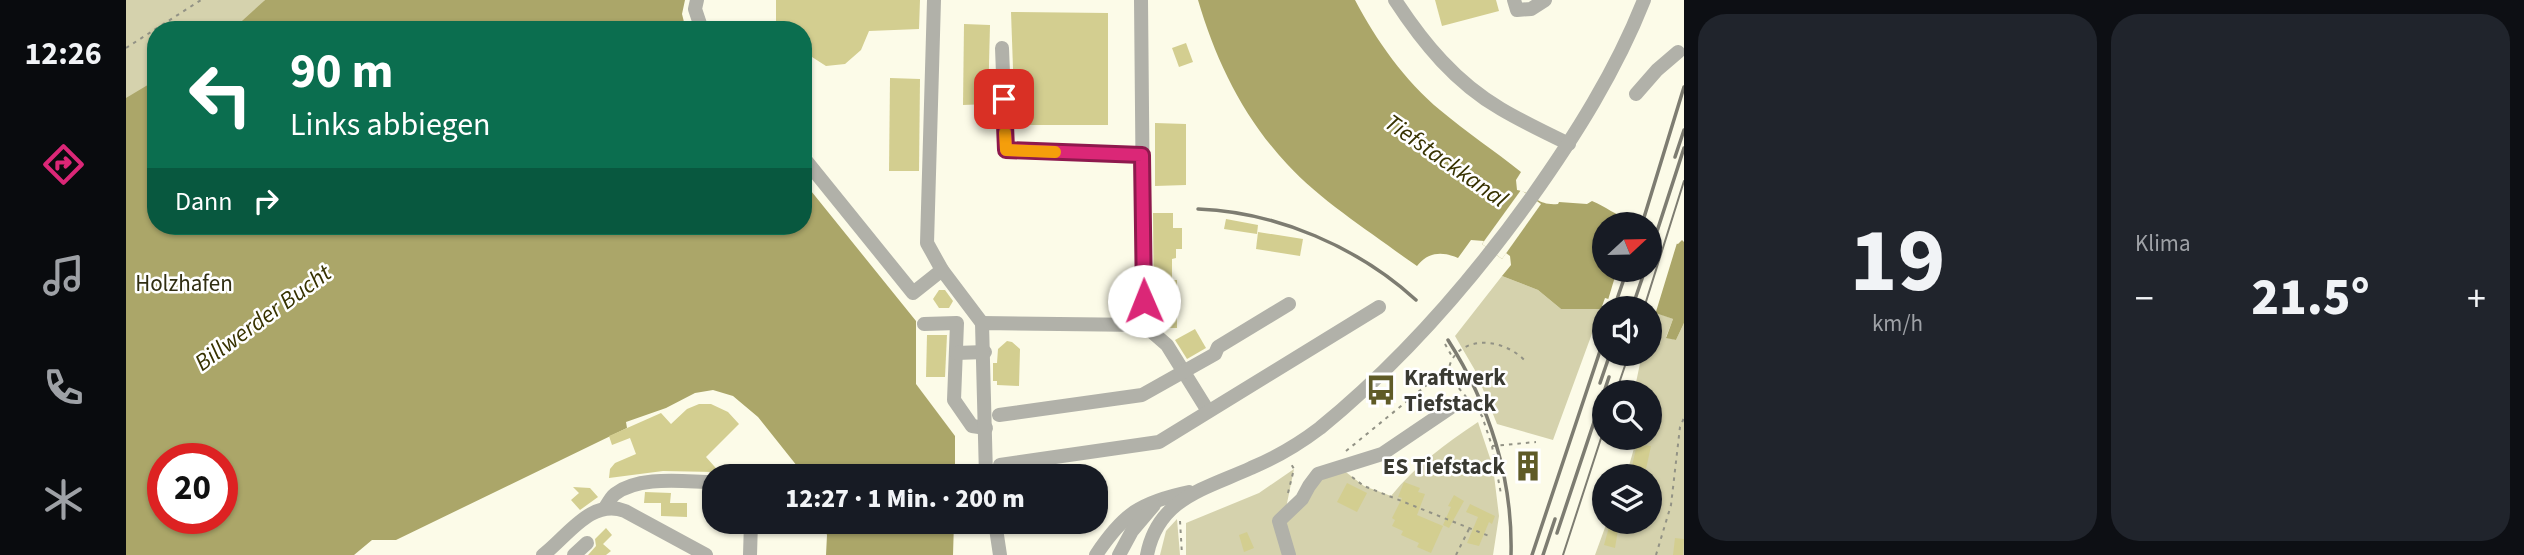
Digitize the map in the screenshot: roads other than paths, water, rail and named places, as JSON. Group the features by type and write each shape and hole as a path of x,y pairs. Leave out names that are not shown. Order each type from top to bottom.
{"street":[{"path":"696,0 695,9 699,21"},
{"path":"934,0 927,243 942,270 982,323 985,352 986,464"},
{"path":"1141,0 1144,326"},
{"path":"1395,0 1412,27 1460,80 1499,108 1569,144"},
{"path":"1514,0 1517,10 1531,9 1545,0"},
{"path":"1097,555 1109,535 1126,517 1157,501 1197,490 1250,469 1285,451 1319,428 1439,315 1492,252 1569,144 1620,55 1644,0"},
{"path":"1002,48 1006,150 1142,155"},
{"path":"1636,94 1657,70 1678,52"},
{"path":"812,168 913,293 942,270"},
{"path":"999,415 1142,395 1215,354 1218,347 1289,304"},
{"path":"1007,464 1159,442 1378,307"},
{"path":"924,324 957,323 954,400 972,426 986,428"},
{"path":"982,323 1144,326 1167,345 1209,411"},
{"path":"956,353 985,352"},
{"path":"1289,555 1279,521 1302,499 1318,474 1340,460 1382,454 1450,408"},
{"path":"606,508 614,495 635,486 647,483 702,482"},
{"path":"1147,555 1154,531 1178,502 1197,490"},
{"path":"1119,555 1132,531 1157,501"},
{"path":"543,555 592,512 606,508 625,511 706,555"},
{"path":"750,555 751,534"},
{"path":"997,534 1000,555"},
{"path":"574,555 587,543"}],"water":[{"path":"265,0 685,0 682,14 684,21 242,21"},
{"name":"Tiefstackkanal","path":"1198,0 1355,0 1382,45 1427,99 1521,172 1516,180 1517,190 1545,203 1587,204 1592,201 1613,212 1592,212 1592,282 1662,282 1662,239 1678,244 1682,240 1684,242 1684,323 1676,340 1666,338 1673,319 1662,315 1662,296 1592,296 1592,309 1561,309 1538,290 1502,276 1511,265 1510,256 1506,253 1502,259 1482,244 1484,241 1471,240 1458,258 1436,254 1417,266 1314,190 1271,146 1244,108 1222,66"},
{"name":"Billwerder Bucht","path":"147,85 147,235 812,235 812,192 916,321 916,384 955,436 955,464 795,464 758,417 733,396 713,390 695,393 666,408 626,422 627,428 396,540 372,540 354,555 126,555 126,98"},
{"path":"954,534 953,555 826,555 827,535"}],"tram line":[{"path":"1648,296 1684,181"},
{"path":"1620,380 1625,366"},
{"path":"1563,555 1597,450"}],"railway":[{"path":"1646,212 1684,87"},
{"path":"1675,157 1684,130"},
{"path":"1662,216 1684,148"},
{"path":"1198,209 1257,217 1315,236 1369,264 1416,300"},
{"path":"1618,296 1623,282"},
{"path":"1636,296 1641,282"},
{"path":"1448,340 1463,364 1496,443 1508,498 1511,555"},
{"path":"1532,555 1595,366"},
{"path":"1601,380 1606,366"},
{"path":"1557,533 1609,377"},
{"path":"1543,555 1555,519"}],"place":[{"name":"Kraftwerk Tiefstack","path":"1381,390"},
{"name":"ES Tiefstack","path":"1528,466"}],"park label":[{"name":"Holzhafen","path":"184,283"}]}
